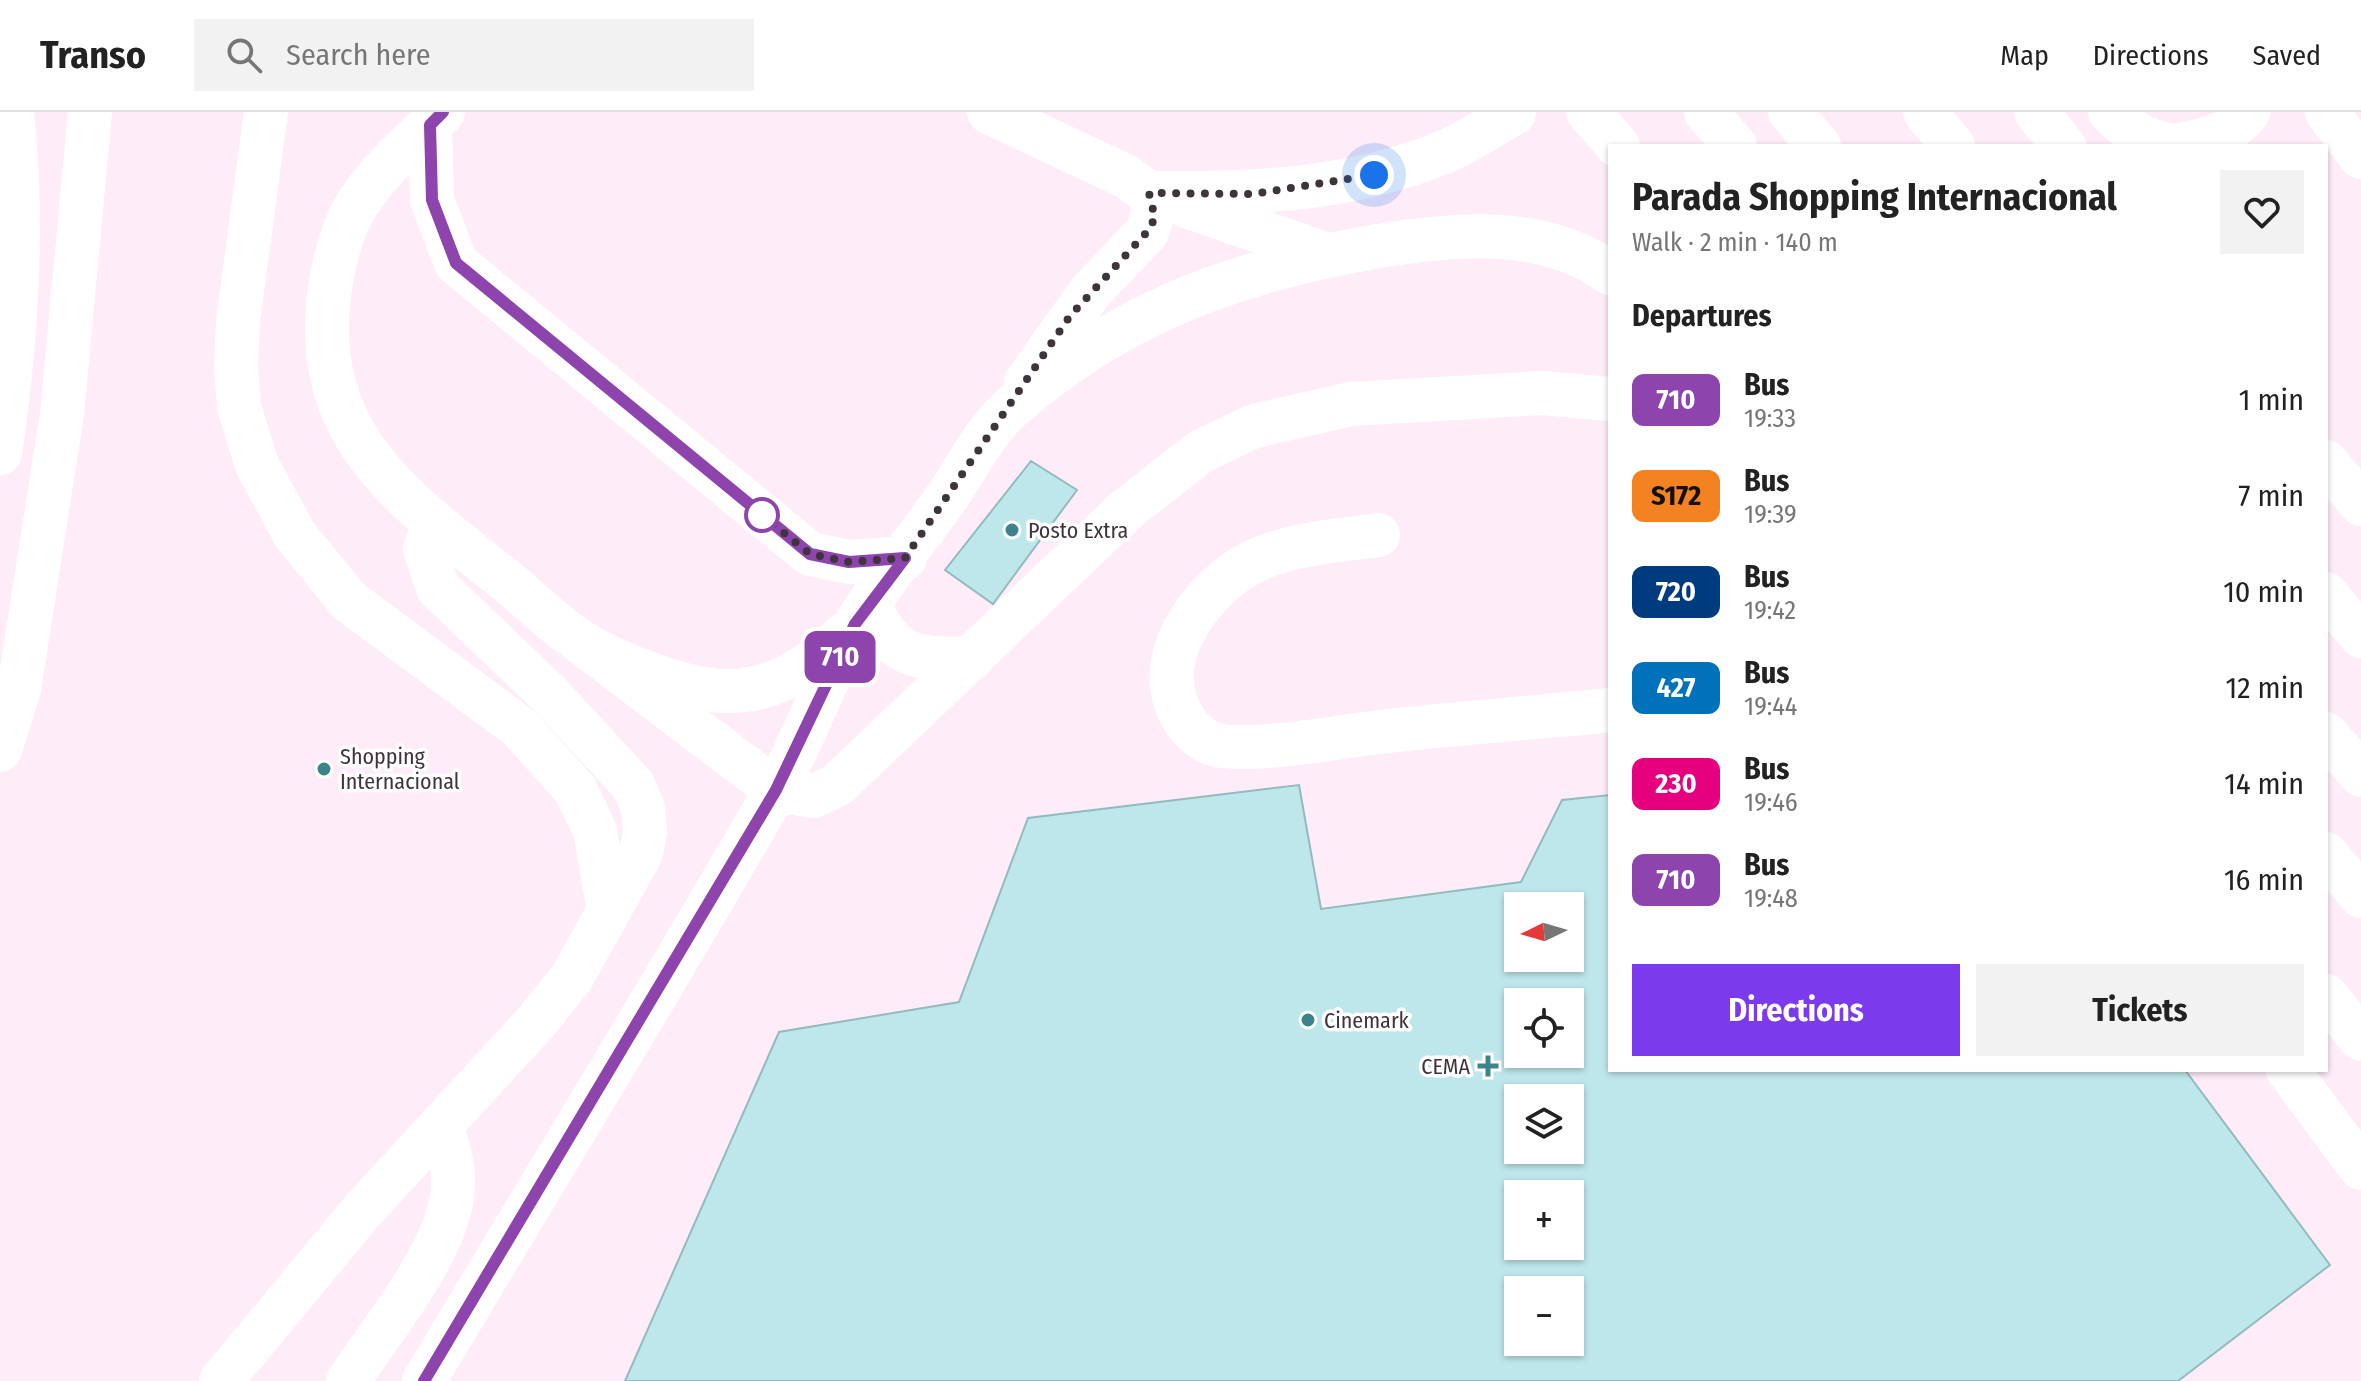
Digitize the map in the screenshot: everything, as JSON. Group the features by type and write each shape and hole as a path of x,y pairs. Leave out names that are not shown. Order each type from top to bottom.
{"main road":[{"path":"0,453 9,395 19,259 18,178 12,112"},
{"path":"0,750 19,689 62,414 90,112"},
{"path":"266,112 238,321 236,367 239,407 257,465 295,535 349,601 519,727 575,789 595,831 609,911"},
{"path":"989,112 1127,177 1149,193 1328,255"},
{"path":"1588,112 1616,144"},
{"path":"1706,112 1733,144"},
{"path":"1790,112 1817,144"},
{"path":"1925,112 1951,144"},
{"path":"2036,112 2062,144"},
{"path":"2110,112 2124,126 2154,144"},
{"path":"2184,144 2211,138 2237,127 2248,112"},
{"path":"2327,112 2361,157"},
{"path":"1149,193 1253,194 1351,181 1447,151 1514,113"},
{"path":"436,118 399,153 358,203 335,258 326,332 334,391 345,421 372,462 434,524 582,643 776,790 814,796 837,785 1126,510 1200,452 1254,426 1351,404 1542,393 1608,399"},
{"path":"436,118 432,200 456,263 810,554 849,562 905,558"},
{"path":"582,643 665,680 697,689 725,692 756,688 785,678 818,660 862,615 905,558 1070,316 1147,232 1155,218 1149,193"},
{"path":"1007,411 1104,339 1159,308 1328,255 1418,241 1483,236 1533,239 1563,248 1608,272"},
{"path":"2328,464 2361,504"},
{"path":"221,1381 362,1211 537,1021 572,977 634,870 645,832 643,808 633,785 548,693 445,597 425,549 434,524"},
{"path":"1378,535 1305,545 1269,556 1235,572 1201,601 1180,635 1172,665 1172,689 1182,717 1198,738 1222,746 1279,743 1608,710"},
{"path":"2328,596 2361,636"},
{"path":"862,615 905,653 931,660 972,658"},
{"path":"424,1381 776,790 862,615"},
{"path":"2328,736 2361,775"},
{"path":"2328,856 2361,896"},
{"path":"2328,998 2361,1039"},
{"path":"2289,1072 2361,1168"},
{"path":"348,1381 442,1233 452,1197 452,1161 441,1125"}],"building":[{"name":"Posto Extra","path":"1031,461 1077,490 993,604 945,570"},
{"path":"1299,785 1321,909 1521,882 1562,800 1608,795 1608,1072 2186,1072 2330,1265 2178,1381 625,1381 779,1032 959,1002 1028,818"}],"bus line":[{"name":"710","path":"424,1381 776,790 855,624 905,558 849,562 810,554 456,263 432,200 428,141 430,125 443,112"}],"place":[{"name":"Posto Extra","path":"1012,530"},
{"name":"Shopping Internacional","path":"324,769"},
{"name":"Cinemark","path":"1308,1020"},
{"name":"CEMA","path":"1488,1066"}],"route":[{"path":"762,515 810,554 849,562 905,558 1070,316 1103,277 1142,240 1155,218 1149,193 1253,194 1374,175"}]}
